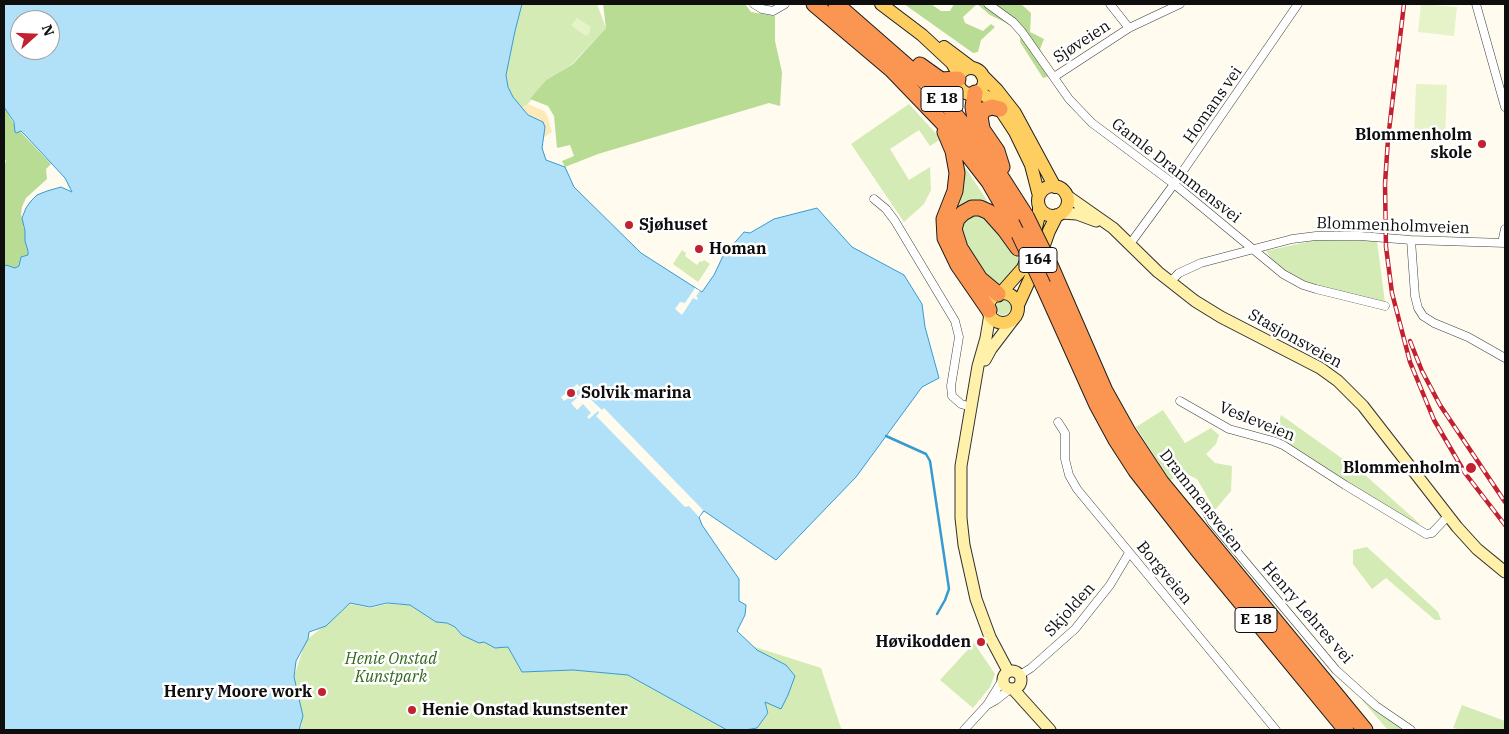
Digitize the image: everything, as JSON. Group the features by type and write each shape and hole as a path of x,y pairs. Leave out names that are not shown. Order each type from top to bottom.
{"highway":[{"name":"E 18","path":"814,4 892,70 956,137 989,182 1018,241"},
{"name":"E 18","path":"836,4 924,81 946,103 1006,182"},
{"name":"E 18","path":"864,28 885,35 934,77 947,81 959,77"},
{"name":"E 18","path":"976,92 973,114 997,151 1006,182"},
{"name":"E 18","path":"982,128 980,118 983,110 1000,109"},
{"name":"E 18","path":"935,113 948,139 957,165 955,191 944,219 945,238 958,265 989,312"},
{"name":"Drammensveien","path":"1006,182 1026,216 1051,267 1105,392 1128,432 1161,482 1365,730"},
{"name":"E 18","path":"1000,293 980,279 960,248 954,229 957,219 962,213 972,208 985,210 1018,241"},
{"name":"Drammensveien","path":"1018,241 1041,289 1051,304 1097,405 1136,471 1192,543 1346,730"}],"main road":[{"name":"164","path":"882,4 922,35 952,63 959,77 960,87 964,91 969,93 976,92 991,99 1000,109 1026,154 1035,178 1039,202 1034,241 1027,260 1017,277 990,300 989,312"},
{"name":"164","path":"922,35 945,47 997,90 1015,113 1055,187 1062,190 1066,196 1067,205 1059,214 1013,320"},
{"path":"959,77 963,70 977,72 983,83 976,92"},
{"path":"1055,187 1046,189 1039,202 1046,215 1059,214"},
{"name":"Stasjonsveien","path":"1066,196 1107,224 1170,282 1208,309 1308,361 1338,381 1363,406 1448,516 1477,549 1505,572"},
{"name":"Stasjonsveien","path":"1059,214 1076,214 1107,224"},
{"name":"164","path":"1000,293 1007,293 1013,296 1018,305"},
{"path":"989,312 994,320 1001,322 1013,320"},
{"path":"989,312 986,338 978,366 961,466 961,518 968,566 981,616 1005,675 1005,686 1016,684"},
{"path":"977,380 991,349 1013,320"},
{"path":"1005,675 1014,670 1016,684 1047,728"}],"street":[{"path":"754,4 762,9 773,11 784,5"},
{"name":"Gamle Drammensvei","path":"988,4 1022,32 1079,110 1092,123 1174,184 1283,274 1303,285 1385,306"},
{"path":"1110,4 1129,28"},
{"name":"Sjøveien","path":"1054,77 1129,28 1180,4"},
{"name":"Homans vei","path":"1130,244 1174,184 1298,4"},
{"path":"1476,4 1505,107"},
{"path":"874,199 886,209 895,221 955,321 959,337 951,386 952,396 960,404 971,407"},
{"path":"1503,243 1505,229"},
{"name":"Blommenholmveien","path":"1170,282 1179,273 1188,268 1292,239 1316,236 1364,236 1411,240 1503,243"},
{"path":"1411,240 1415,296 1418,308 1423,316 1468,337 1505,358"},
{"name":"Vesleveien","path":"1180,401 1229,429 1273,440 1283,445 1426,534 1432,533 1448,516"},
{"name":"Borgveien","path":"1058,422 1065,433 1065,459 1069,475 1077,489 1276,730"},
{"name":"Henry Lehres vei","path":"1199,498 1212,522 1336,670 1376,706 1411,730"},
{"name":"Skjolden","path":"987,705 1016,684 1075,629 1110,585 1129,553"},
{"path":"964,730 987,705 1005,675"}],"green space":[{"path":"522,4 597,4 606,28 572,64 546,80 528,104 521,108 508,87 506,75"},
{"path":"603,4 745,4 751,12 775,16 775,41 782,72 780,106 769,103 598,154 565,167 562,161 574,156 570,145 557,148 554,116 548,106 530,99 546,80 573,64 606,28"},
{"path":"904,4 931,4 941,11 950,11 954,4 977,4 963,17 965,23 983,31 991,24 995,27 981,40 978,52 973,53"},
{"path":"977,4 1021,4 1031,13 1030,32 1044,39 1040,49 1051,70 1050,76 1043,78 1020,42 1021,30 990,15"},
{"path":"1421,4 1457,7 1454,36 1418,32"},
{"path":"577,18 591,27 589,34 586,36 572,26"},
{"path":"1416,84 1447,85 1445,139 1414,138"},
{"path":"909,104 941,139 930,146 919,130 890,149 909,180 930,167 931,190 924,204 904,222 851,144"},
{"path":"4,107 15,126 51,164 46,169 47,179 26,198 22,207 21,215 28,255 21,258 19,266 15,268 6,265 4,267 4,166 6,161 4,159"},
{"path":"961,161 990,205 953,218"},
{"path":"982,213 1011,245 1021,264 1000,285 990,283 960,238 964,217"},
{"path":"1316,240 1377,241 1385,303 1306,284 1279,270 1266,251"},
{"path":"682,250 686,253 685,256 697,265 700,261 704,260 710,264 698,282 673,264"},
{"path":"1000,299 1006,299 1011,304 1009,313 1000,315 995,310 995,304"},
{"path":"1163,410 1185,443 1211,428 1219,435 1216,444 1206,454 1215,463 1232,466 1231,491 1215,510 1197,479 1185,473 1170,480 1136,427"},
{"path":"1281,415 1364,474 1420,524 1410,525 1275,438"},
{"path":"1367,547 1438,612 1441,620 1435,620 1386,578 1372,589 1353,564 1353,550"},
{"name":"Henie Onstad Kunstpark","path":"350,604 370,608 388,604 410,605 436,622 447,623 455,627 462,635 484,642 495,648 508,647 522,672 573,670 628,675 727,730 299,730 302,724 294,677 305,643"},
{"path":"974,643 995,674 990,687 973,708 940,680"},
{"path":"752,646 821,668 841,728 844,730 745,730 757,728 769,713 765,701 775,705 757,650"},
{"path":"1361,699 1405,730 1388,730"},
{"path":"1462,705 1505,721 1505,730 1461,730 1453,728"}],"sand":[{"path":"528,104 544,111 547,115 552,132 543,138 545,128 521,108"}],"water":[{"path":"4,4 522,4 506,75 508,87 513,97 528,115 543,122 545,127 542,148 546,160 565,167 574,187 641,253 702,292 714,275 723,256 744,232 750,233 774,219 817,208 852,247 904,275 922,304 925,327 939,378 922,387 856,477 776,560 704,511 699,517 702,525 739,579 739,601 746,605 745,615 737,631 757,650 786,665 795,676 781,709 765,702 768,713 757,728 727,730 628,675 573,670 522,672 508,647 495,648 484,642 479,643 462,635 455,627 447,623 436,622 410,605 387,603 370,607 350,603 326,626 309,632 308,639 296,661 294,677 303,716 299,730 4,730 4,267 6,265 15,268 19,266 21,257 28,255 22,218 31,201 37,195 61,187 72,192 65,178 26,136 21,131 15,132 14,122 4,107"}],"pier":[{"path":"695,288 700,291 696,296 698,298 697,300 693,298 682,315 675,309 680,302 685,303"},
{"path":"577,384 581,388 575,392 578,396 583,392 602,410 604,408 703,510 699,517 689,506 685,507 596,416 599,413 598,411 589,419 587,417 591,413 583,404 577,410 571,403 577,398 574,394 564,401 561,397"}],"waterway":[{"path":"886,436 926,454 930,461 949,589 937,614"}],"railway":[{"path":"1404,4 1388,139 1385,184 1386,247 1392,293 1410,362 1434,420 1465,473 1505,525"},
{"path":"1410,341 1422,371 1440,405 1505,502"}],"place":[{"name":"Blommenholm skole","path":"1482,144"},
{"name":"Sjøhuset","path":"629,225"},
{"name":"Homan","path":"699,249"},
{"name":"Solvik marina","path":"571,393"},
{"name":"Blommenholm","path":"1471,468"},
{"name":"Høvikodden","path":"981,642"},
{"name":"Henry Moore work","path":"322,692"},
{"name":"Henie Onstad kunstsenter","path":"412,710"}]}
